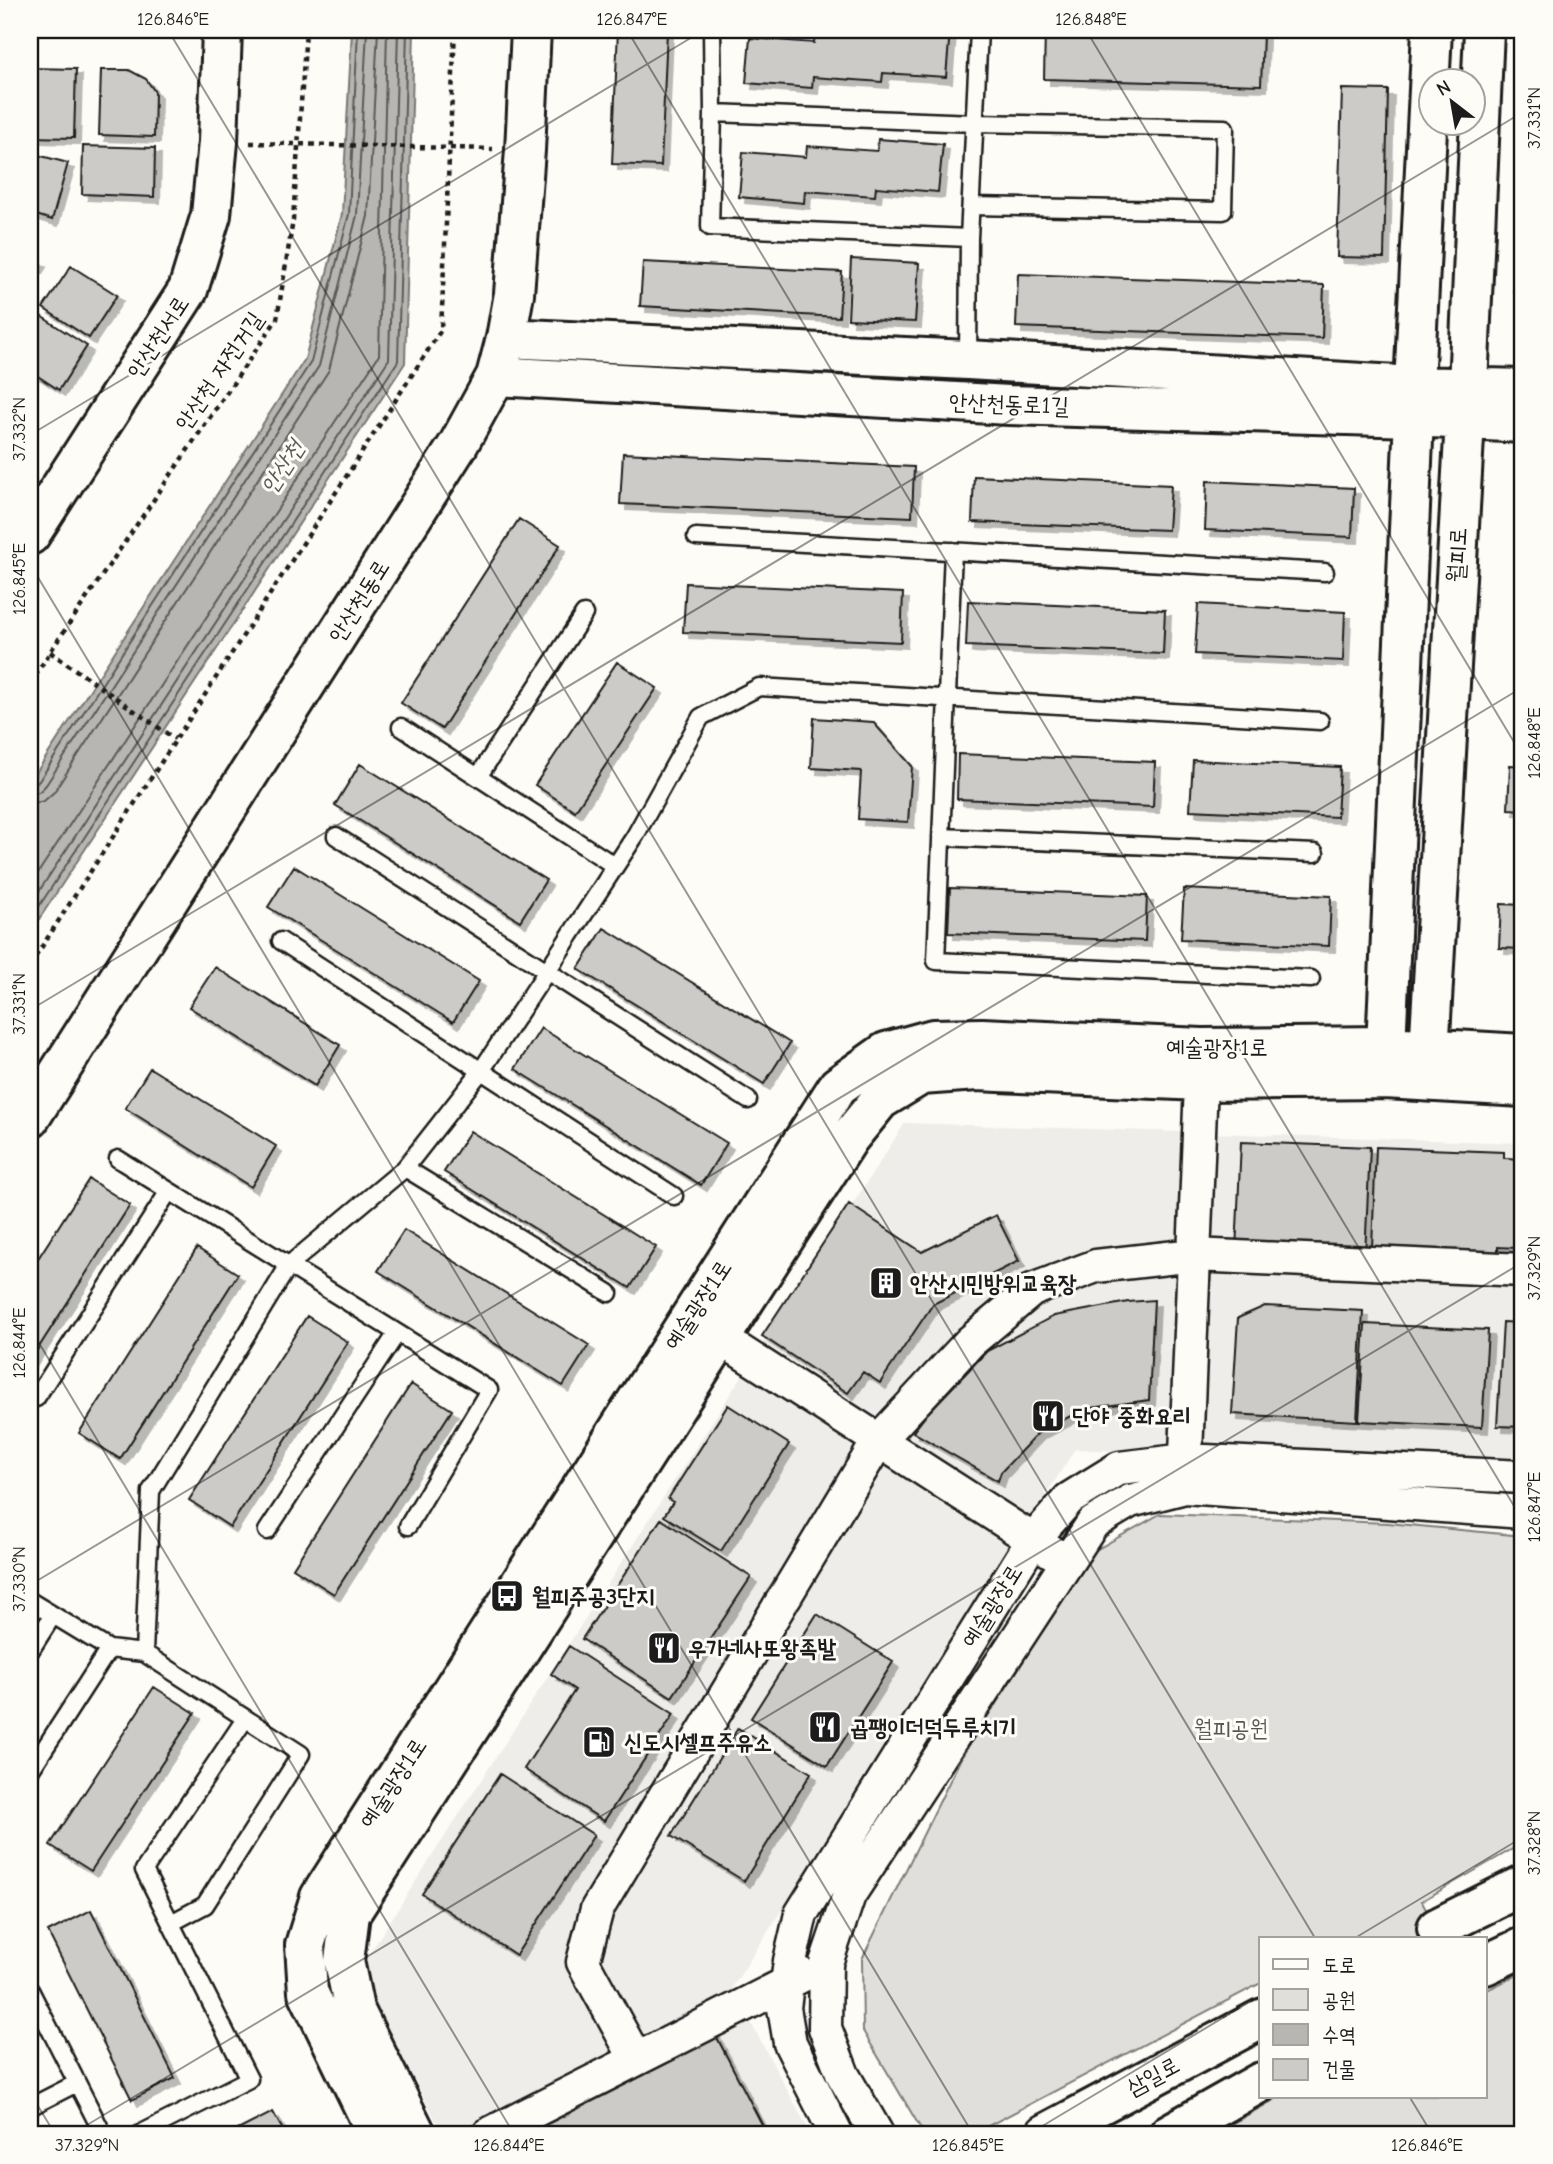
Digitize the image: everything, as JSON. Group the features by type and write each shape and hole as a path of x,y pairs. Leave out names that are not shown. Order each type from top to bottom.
{"street":[{"name":"안산천서로","path":"30,535 188,290 211,215 218,142 222,30"},
{"name":"안산천동로","path":"30,1118 451,456 496,376 514,294 531,30"},
{"path":"1386,1062 1432,30"},
{"name":"월피로","path":"1428,1064 1467,403 1484,30"},
{"name":"안산천동로1길","path":"506,338 968,360 1414,401"},
{"name":"안산천동로1길","path":"496,376 1009,405 1414,401 1467,403 1523,389"},
{"name":"안산천동로1길","path":"1467,403 1523,423"},
{"name":"예술광장1로","path":"377,2134 308,1992 305,1945 320,1897 705,1329 880,1100 920,1075 1201,1065 1386,1062 1428,1064 1523,1054"},
{"name":"예술광장1로","path":"1428,1064 1523,1087"},
{"path":"1186,1474 1201,1065"},
{"path":"636,2059 583,1962 597,1909 879,1440 970,1342 1032,1290 1097,1266 1194,1255 1523,1270"},
{"path":"705,1329 1068,1562"},
{"name":"예술광장1로","path":"416,2134 354,2010 344,1961 350,1914 705,1329"},
{"name":"예술광장로","path":"836,2134 790,2043 783,2008 801,1914 1033,1540 1069,1499 1119,1468 1523,1512"},
{"name":"예술광장로","path":"877,2134 844,2075 825,2028 826,1963 849,1895 1093,1523 1130,1501 1186,1474 1523,1477"},
{"path":"1437,1928 1523,1885"},
{"path":"1486,1965 1523,1947"},
{"path":"489,2134 826,1963"},
{"name":"삼일로","path":"1045,2134 1259,2020"},
{"path":"1169,2134 1259,2083"}],"lane":[{"path":"712,30 710,227 969,238"},
{"path":"968,360 969,238 979,30"},
{"path":"713,113 975,123 1225,128 1223,211 971,206"},
{"path":"696,537 1325,572"},
{"path":"953,551 936,961 1311,979"},
{"path":"478,778 584,614"},
{"path":"144,1653 151,1491 289,1265 405,1168 481,1071 635,836 701,718 759,687 1320,721"},
{"path":"401,727 615,866"},
{"path":"336,836 748,1100"},
{"path":"941,837 1315,853"},
{"path":"281,941 674,1196"},
{"path":"118,1160 489,1390 408,1526"},
{"path":"405,1168 609,1293"},
{"path":"36,1398 169,1191"},
{"path":"267,1531 397,1333"},
{"path":"30,1601 109,1648 144,1653 301,1754 205,1905 171,1923"},
{"path":"30,1651 52,1615"},
{"path":"30,1771 109,1648"},
{"path":"140,2134 249,2079 144,1870 245,1719"},
{"path":"30,1990 103,2134"},
{"path":"30,2107 77,2083"}],"path":[{"name":"안산천 자전거길","path":"30,684 277,319 292,220 306,30"},
{"path":"30,965 441,330 455,30"},
{"path":"218,142 525,149"},
{"path":"50,652 176,739"}],"shaded area":[{"path":"905,1123 1523,1143 1523,1471 1075,1449 732,1988 811,2134 443,2134 358,1971"}],"green space":[{"name":"월피공원","path":"1160,1514 1388,1523 1523,1536 1523,1843 1422,1901 1440,1937 1259,1937 1259,1984 973,2134 924,2134 863,2031 862,1959 961,1758 1094,1551"},
{"path":"1523,1972 1523,2134 1214,2134 1277,2098 1486,2098 1486,1990"}],"water":[{"name":"안산천","path":"352,30 414,30 405,363 30,933 30,782 305,359 342,214"}],"building":[{"path":"618,30 667,30 661,166 612,164"},
{"path":"885,30 950,30 946,77 883,73 882,82 813,77 812,88 746,83 750,38 814,43 815,32 885,37"},
{"path":"1045,30 1263,34 1261,85 1044,79"},
{"path":"30,68 76,69 74,138 30,137"},
{"path":"1523,69 1523,292 1514,291"},
{"path":"101,70 129,70 146,79 155,92 154,137 99,135"},
{"path":"1342,89 1388,90 1384,258 1337,257"},
{"path":"878,139 943,144 938,192 876,187 875,196 805,191 804,203 739,197 743,152 806,157 807,146 877,151"},
{"path":"83,146 155,148 154,197 82,194"},
{"path":"30,153 68,163 52,220 30,213"},
{"path":"30,255 40,261 30,277"},
{"path":"851,259 919,263 915,322 848,319"},
{"path":"643,262 842,272 839,317 640,306"},
{"path":"71,266 117,295 89,338 43,308"},
{"path":"1018,274 1324,285 1322,338 1016,327"},
{"path":"33,311 87,346 59,390 30,371 30,316"},
{"path":"623,453 914,467 912,517 620,504"},
{"path":"974,476 1171,485 1168,530 972,522"},
{"path":"1207,481 1354,488 1352,537 1205,530"},
{"path":"519,519 560,545 442,729 401,703"},
{"path":"686,583 903,593 901,642 683,632"},
{"path":"968,601 1165,610 1163,654 966,646"},
{"path":"1198,604 1345,612 1343,661 1195,654"},
{"path":"1520,638 1523,638 1523,683 1518,682"},
{"path":"617,662 657,688 575,811 535,785"},
{"path":"814,718 873,722 912,766 908,822 858,819 861,771 811,768"},
{"path":"958,754 1155,762 1153,807 957,799"},
{"path":"1193,760 1340,767 1337,817 1190,810"},
{"path":"360,764 546,880 520,921 335,805"},
{"path":"1510,765 1523,766 1523,810 1508,809"},
{"path":"294,866 479,981 453,1022 268,907"},
{"path":"950,888 1147,896 1145,941 948,933"},
{"path":"1184,889 1331,896 1329,946 1181,939"},
{"path":"1501,904 1523,905 1523,949 1499,948"},
{"path":"604,928 790,1043 764,1084 578,969"},
{"path":"215,967 340,1045 315,1086 189,1007"},
{"path":"541,1028 727,1143 701,1185 515,1069"},
{"path":"150,1068 276,1146 251,1187 125,1108"},
{"path":"470,1131 656,1247 630,1288 444,1172"},
{"path":"1241,1142 1370,1147 1365,1256 1236,1251"},
{"path":"1376,1147 1504,1152 1504,1158 1522,1159 1518,1248 1498,1247 1498,1253 1372,1248"},
{"path":"89,1179 130,1205 30,1361 30,1271"},
{"name":"안산시민방위교육장","path":"849,1204 922,1252 996,1215 1019,1261 933,1304 880,1383 863,1372 848,1393 762,1336"},
{"path":"404,1230 589,1345 563,1386 378,1271"},
{"path":"197,1248 238,1274 120,1459 79,1433"},
{"path":"1154,1300 1149,1400 1084,1409 1038,1433 1001,1472 998,1481 913,1432 987,1351 1054,1316 1128,1302"},
{"path":"1265,1306 1363,1311 1357,1421 1232,1414 1238,1318"},
{"path":"307,1316 348,1342 230,1527 189,1500"},
{"path":"1503,1322 1523,1323 1523,1427 1497,1426"},
{"path":"1365,1324 1488,1330 1482,1427 1359,1421"},
{"path":"411,1384 452,1410 334,1594 293,1568"},
{"path":"728,1405 789,1444 721,1551 664,1516 673,1502 668,1499"},
{"path":"661,1519 751,1577 672,1697 582,1639"},
{"path":"817,1614 893,1662 827,1766 751,1718"},
{"name":"신도시셀프주유소","path":"569,1646 674,1714 604,1821 524,1769 575,1690 551,1674"},
{"path":"154,1687 195,1713 91,1871 50,1845"},
{"path":"738,1728 811,1773 744,1881 671,1836"},
{"path":"500,1774 594,1835 516,1955 422,1894"},
{"path":"91,1910 175,2078 132,2100 48,1932"},
{"path":"712,2028 767,2134 509,2134"},
{"path":"273,2112 285,2134 230,2134"}],"place":[{"name":"안산시민방위교육장","path":"886,1283"},
{"name":"단야 중화요리","path":"1048,1416"},
{"name":"월피주공3단지","path":"507,1596"},
{"name":"우가네사또왕족발","path":"664,1648"},
{"name":"곱팽이더덕두루치기","path":"825,1727"},
{"name":"신도시셀프주유소","path":"599,1742"}]}
